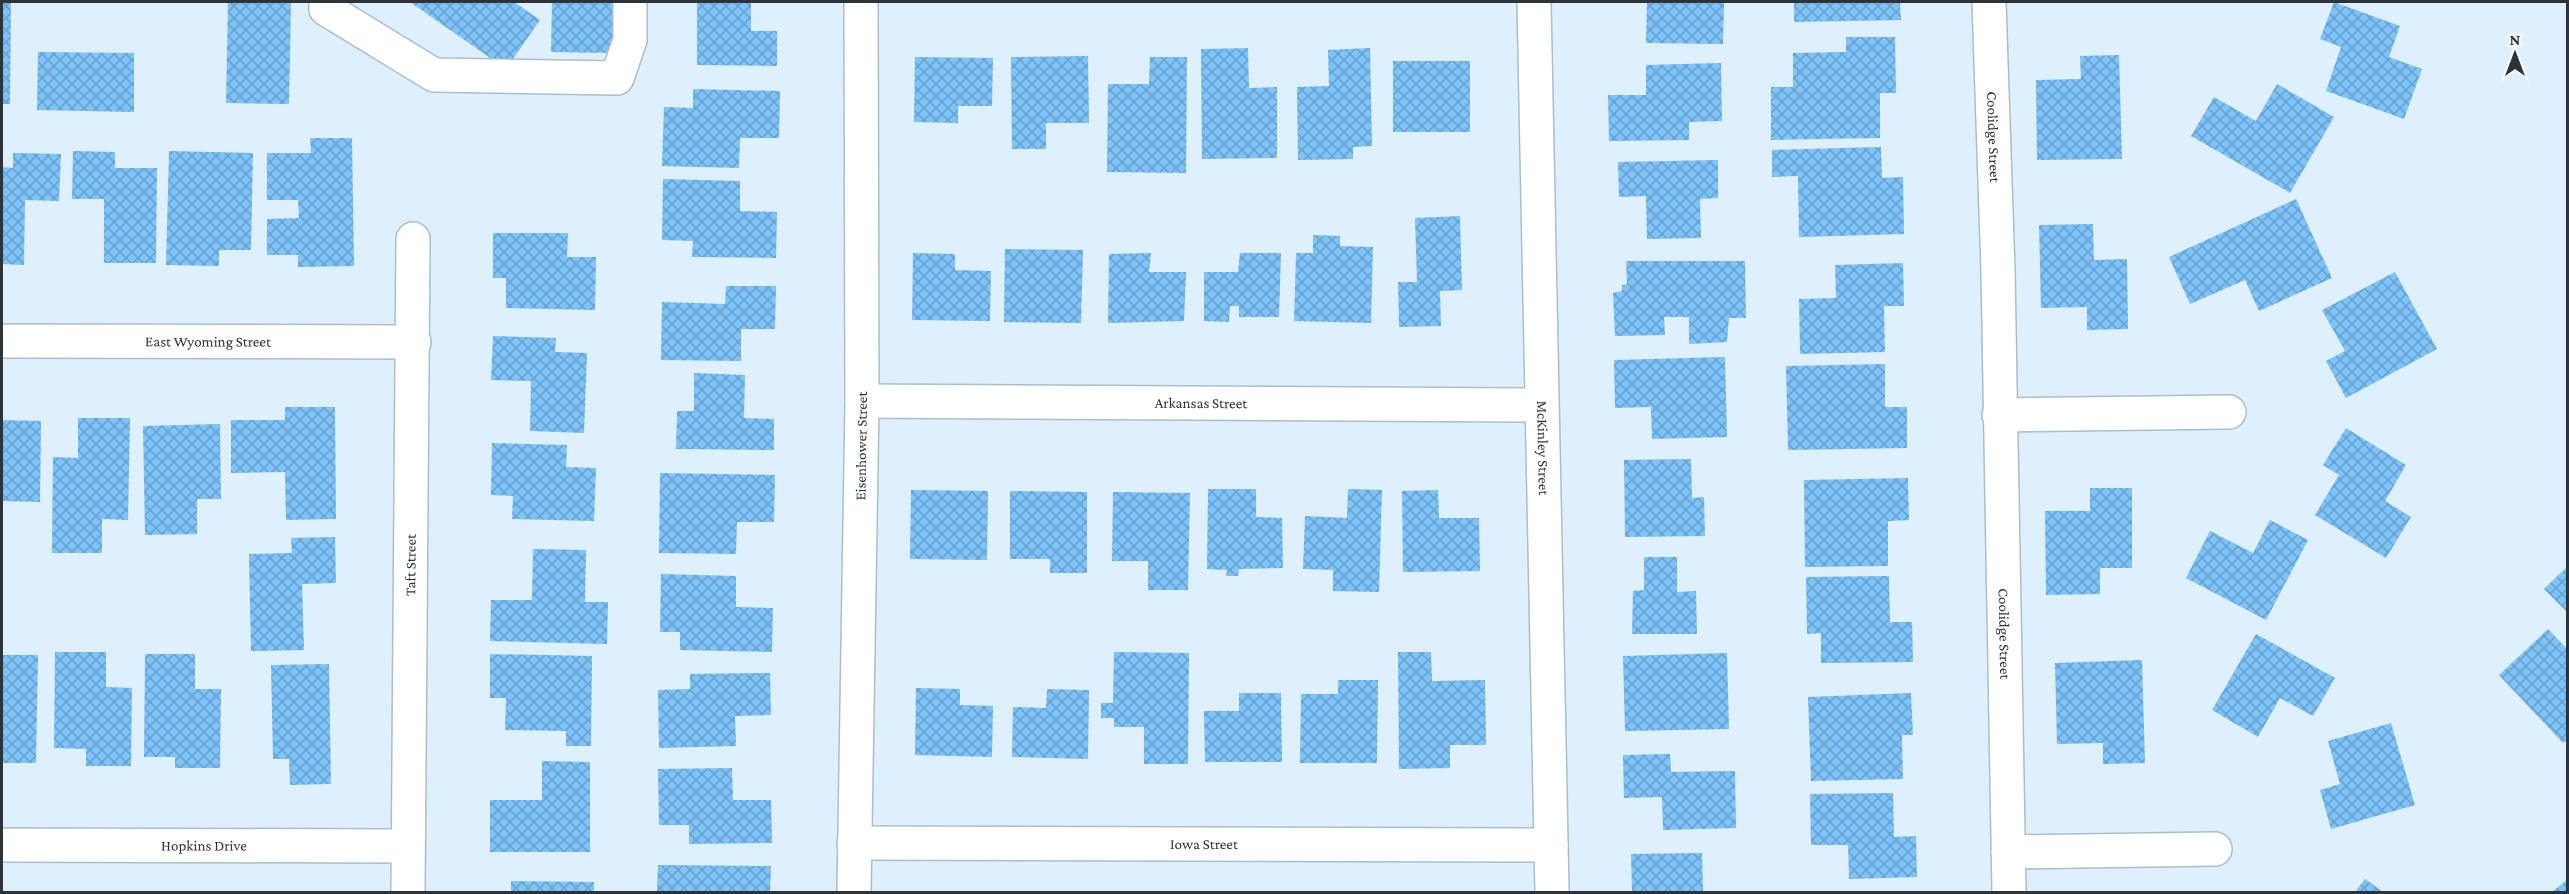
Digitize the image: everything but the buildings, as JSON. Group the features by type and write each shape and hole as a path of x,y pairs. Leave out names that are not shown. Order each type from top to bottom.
{"street":[{"path":"326,2 326,9 434,75 617,78 630,40 630,2"},
{"name":"Eisenhower Street","path":"854,892 862,401 861,2"},
{"name":"McKinley Street","path":"1534,2 1540,405 1552,892"},
{"name":"Coolidge Street","path":"1989,2 1998,271 2009,892"},
{"name":"Taft Street","path":"408,892 413,239"},
{"name":"East Wyoming Street","path":"2,341 414,342"},
{"name":"Arkansas Street","path":"862,401 1540,405"},
{"path":"1999,415 2229,412"},
{"name":"Iowa Street","path":"854,843 1551,845"},
{"name":"Hopkins Drive","path":"2,845 407,846"},
{"path":"2008,852 2215,849"}]}
